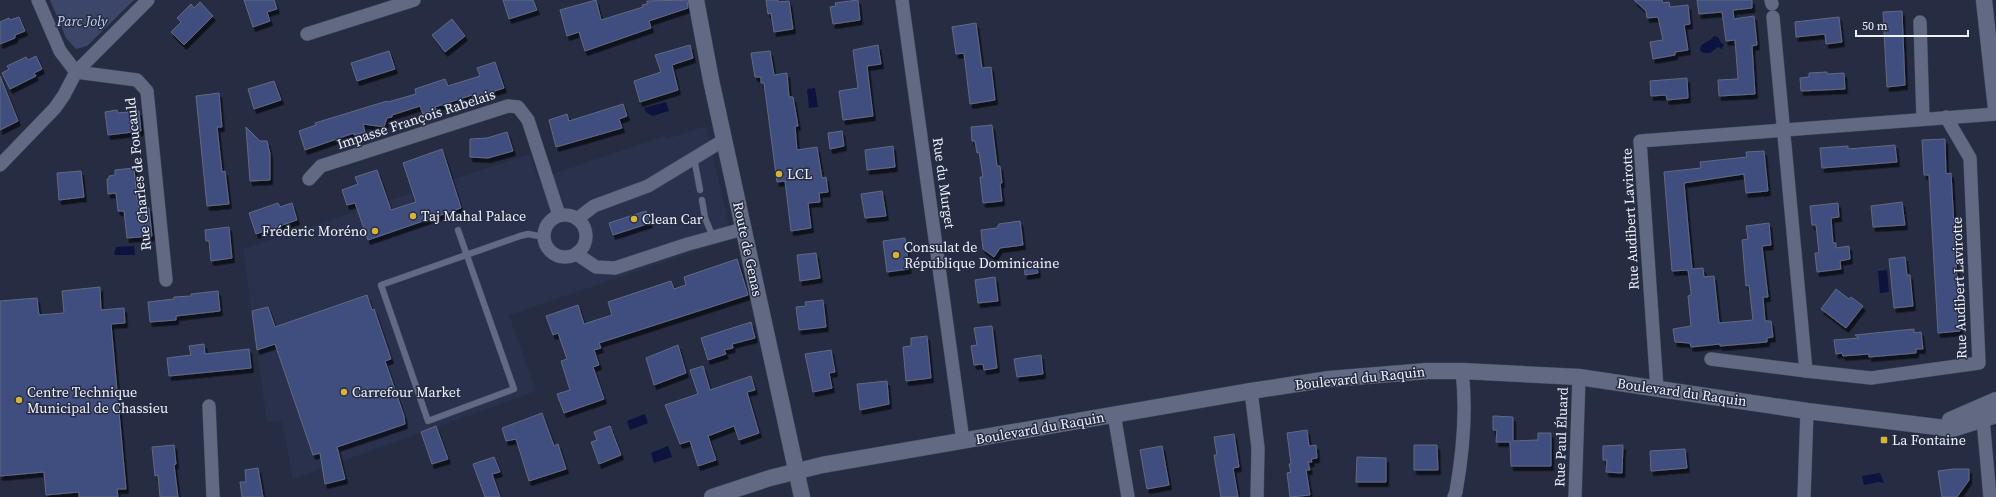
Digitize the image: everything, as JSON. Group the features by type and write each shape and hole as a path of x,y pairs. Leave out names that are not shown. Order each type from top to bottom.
{"street":[{"path":"38,0 60,51 76,72"},
{"path":"0,165 55,108 64,95 76,72 148,0"},
{"path":"308,34 414,0"},
{"name":"Route de Genas","path":"696,0 724,140 802,497"},
{"name":"Rue du Murget","path":"902,0 963,441"},
{"path":"1984,0 1992,26 1996,109"},
{"path":"1772,7 1806,370"},
{"path":"1920,22 1923,119"},
{"name":"Rue Charles de Foucauld","path":"76,72 137,80 147,91 166,280"},
{"name":"Impasse François Rabelais","path":"309,179 321,166 508,106 518,107 528,120 559,215"},
{"name":"Rue Audibert Lavirotte","path":"1657,389 1640,141 1996,114"},
{"name":"Rue Audibert Lavirotte","path":"1711,359 1871,378 1979,363 1970,158 1946,117"},
{"path":"577,219 594,206 648,186 724,140"},
{"path":"559,215 570,216 577,219 583,226 585,237 582,248 578,252 566,256 559,256 549,248 544,236 548,223 559,215"},
{"path":"578,252 581,257 596,267 615,268 743,229"},
{"path":"1454,497 1462,456 1464,389 1462,371"},
{"name":"Boulevard du Raquin","path":"712,497 770,478 822,465 1251,391 1329,379 1415,372 1462,371 1579,377 1807,411 1953,429 1990,417"},
{"name":"Rue Paul Éluard","path":"1575,497 1579,377"},
{"path":"1251,391 1258,448 1257,497"},
{"name":"Boulevard du Raquin","path":"1927,426 1954,419 1996,400"},
{"path":"209,406 213,497"},
{"path":"1804,497 1807,411"},
{"path":"1114,414 1128,497"},
{"path":"1990,417 1986,453 1990,497"}],"lane":[{"path":"694,158 700,190"},
{"path":"702,200 705,218 713,237"},
{"path":"458,230 466,254 514,389 428,421 380,285 466,254 520,236 528,234 544,236"}],"shaded area":[{"path":"1714,36 1718,37 1721,43 1724,44 1722,49 1718,47 1710,53 1703,53 1700,50 1701,46"},
{"path":"815,88 818,107 809,108 807,89"},
{"path":"666,102 669,111 652,116 646,112 644,108"},
{"path":"706,126 732,239 509,315 536,391 293,479 282,421 267,422 243,249 530,154 538,179 665,136 667,139"},
{"path":"134,246 135,255 114,254 116,247"},
{"path":"1887,270 1889,292 1880,293 1878,271"},
{"path":"645,414 648,423 630,430 627,421"},
{"path":"668,446 672,457 654,463 651,453"},
{"path":"1880,473 1884,483 1878,482 1864,485 1862,476"}],"green space":[{"name":"Parc Joly","path":"50,0 134,0 87,46 76,49 66,38"}],"building":[{"path":"244,0 274,0 277,9 267,12 270,21 253,27"},
{"path":"503,0 533,0 537,10 509,19"},
{"path":"596,0 601,20 643,7 642,5 647,4 647,1 687,0 688,8 649,21 651,28 585,51 579,32 567,36 560,10"},
{"path":"766,0 778,0 778,2 789,1 793,29 774,32 771,13 768,14"},
{"path":"858,0 860,20 833,24 830,7 836,6 835,3"},
{"path":"1634,0 1662,0 1663,3 1669,2 1670,7 1688,5 1690,24 1684,25 1688,50 1675,52 1675,55 1653,59 1650,42 1663,40 1658,17 1647,18 1646,11"},
{"path":"1697,0 1752,0 1752,8 1733,10 1734,19 1754,16 1757,45 1752,46 1755,94 1719,96 1718,80 1738,79 1735,40 1726,41 1722,12 1699,14"},
{"path":"200,2 213,16 184,45 171,32 181,22 177,18 191,4 194,8"},
{"path":"1902,11 1905,85 1887,87 1883,12"},
{"path":"19,17 25,31 15,35 15,38 0,44 0,22 9,18 10,20"},
{"path":"1839,17 1842,42 1826,44 1825,34 1796,37 1795,22"},
{"path":"452,19 465,36 445,52 432,35"},
{"path":"976,23 982,68 991,67 995,100 970,104 964,53 956,54 952,27"},
{"path":"690,45 693,58 672,65 678,90 640,102 634,81 661,72 655,55"},
{"path":"878,45 881,64 867,66 873,116 843,120 839,91 858,88 853,50"},
{"path":"389,51 395,69 357,81 351,63"},
{"path":"770,51 774,75 787,73 789,97 793,97 798,126 795,126 797,150 817,147 822,178 826,177 828,192 819,193 820,202 808,203 811,228 791,231 785,181 777,182 764,83 761,83 761,77 755,77 751,53"},
{"path":"36,56 42,69 34,73 36,76 10,89 2,73 9,69 7,66 26,57 28,60"},
{"path":"495,62 504,88 473,98 472,95 435,107 436,109 423,114 420,106 392,115 392,117 387,118 384,127 363,124 365,132 354,135 354,133 305,150 299,131 316,125 315,123 387,101 388,102 416,94 415,89 445,79 448,86 480,76 477,68"},
{"path":"1827,72 1827,74 1844,73 1845,89 1801,91 1800,78 1809,77 1809,73"},
{"path":"0,76 18,121 0,130"},
{"path":"1687,78 1688,98 1667,100 1666,95 1651,96 1650,81"},
{"path":"274,81 281,100 254,109 248,89"},
{"path":"219,93 222,127 217,127 222,172 225,171 229,204 207,206 196,96"},
{"path":"623,104 627,116 619,119 622,128 556,147 549,120 567,114 569,121"},
{"path":"117,110 118,113 139,111 141,131 108,135 105,112"},
{"path":"992,125 997,166 1000,166 1002,201 983,203 980,177 983,177 979,152 977,153 975,141 972,141 971,127"},
{"path":"246,127 260,141 267,141 270,154 270,180 250,181"},
{"path":"842,131 844,146 830,149 828,133"},
{"path":"507,132 513,151 488,158 470,157 470,139 487,138"},
{"path":"1945,139 1946,174 1951,173 1960,331 1938,333 1929,175 1924,175 1922,140"},
{"path":"1895,145 1897,162 1822,168 1820,148 1848,146 1848,149"},
{"path":"893,146 895,167 867,170 865,150"},
{"path":"442,149 461,208 368,240 355,203 347,205 342,190 358,184 355,177 377,170 391,210 416,202 403,163"},
{"path":"1764,151 1768,191 1746,193 1744,174 1684,183 1692,269 1703,268 1704,277 1714,276 1719,323 1753,320 1749,285 1746,286 1742,240 1748,239 1746,226 1769,223 1771,245 1762,246 1768,297 1763,297 1765,321 1771,321 1773,337 1767,338 1767,342 1720,346 1720,344 1691,347 1690,343 1675,342 1673,329 1691,326 1688,296 1691,295 1691,292 1688,270 1672,271 1664,172 1701,168 1700,162 1747,157 1746,152"},
{"path":"134,168 137,200 140,209 149,208 152,236 127,238 124,211 118,211 116,193 108,194 107,179 109,179 109,176 115,175 115,170"},
{"path":"81,171 84,197 59,200 57,173"},
{"path":"882,191 886,216 865,218 861,194"},
{"path":"1902,202 1905,225 1873,227 1871,206"},
{"path":"278,203 280,207 292,203 297,220 256,234 249,213"},
{"path":"1838,203 1839,217 1831,218 1833,243 1836,243 1836,248 1849,246 1850,259 1840,261 1841,269 1817,272 1815,253 1819,253 1816,225 1812,225 1810,206"},
{"name":"Clean Car","path":"646,211 650,223 613,235 609,223"},
{"path":"1020,221 1023,245 1000,248 994,257 983,249 981,230 997,228 999,224"},
{"path":"229,227 232,258 211,261 209,241 206,241 205,230"},
{"name":"Consulat de République Dominicaine","path":"905,238 909,269 887,272 883,241"},
{"path":"816,253 820,278 800,281 797,255"},
{"path":"1905,257 1907,275 1910,275 1913,306 1894,308 1889,259"},
{"path":"737,259 748,295 599,343 601,348 594,350 599,365 593,367 604,399 564,413 557,394 570,390 561,361 567,359 558,333 553,335 546,316 578,305 584,324 612,315 608,302 671,281 674,289 686,285 684,277"},
{"path":"1036,261 1038,273 1025,275 1024,263"},
{"path":"995,277 998,301 978,303 975,280"},
{"path":"100,287 101,310 124,308 125,323 111,324 126,489 117,489 118,497 79,497 79,492 46,495 44,472 0,476 0,301 37,298 39,315 64,313 62,291"},
{"path":"1836,289 1849,299 1851,297 1863,306 1846,328 1821,309"},
{"path":"218,291 220,311 176,316 176,320 150,322 148,302 174,299 174,297 191,296 191,294"},
{"name":"Carrefour Market","path":"367,295 372,310 374,309 391,359 385,361 404,416 405,424 337,447 345,479 325,484 320,453 313,455 275,344 257,350 252,311 268,307 275,327"},
{"path":"823,300 826,327 799,330 796,307 806,306 805,302"},
{"path":"751,322 755,338 732,344 733,348 724,350 726,354 708,360 701,338"},
{"path":"992,326 997,368 984,370 983,364 974,365 971,346 977,345 974,328"},
{"path":"1914,329 1914,333 1921,332 1923,349 1916,349 1916,353 1869,357 1869,354 1843,356 1842,353 1836,354 1834,340 1859,338 1855,335"},
{"path":"927,336 931,378 906,381 903,347 911,346 911,338"},
{"path":"204,344 205,354 249,349 251,368 169,376 167,358 191,355 189,346"},
{"path":"678,345 686,373 654,385 646,358"},
{"path":"831,350 835,372 829,373 832,388 813,392 805,354"},
{"path":"1041,355 1043,374 1017,377 1014,359"},
{"path":"703,366 710,390 751,376 755,390 747,392 759,433 739,440 734,426 708,436 716,460 698,466 690,441 680,444 665,405 698,394 690,370"},
{"path":"887,381 889,404 860,410 857,384"},
{"path":"542,413 554,446 558,444 566,469 529,481 516,439 506,441 502,428"},
{"path":"1493,416 1513,417 1513,441 1538,440 1538,433 1551,433 1551,466 1511,466 1510,442 1496,442 1497,430 1493,430"},
{"path":"436,426 448,459 432,464 421,432"},
{"path":"610,426 621,455 599,464 591,442 597,440 594,432"},
{"path":"1307,430 1309,446 1316,445 1317,458 1311,459 1312,462 1308,462 1310,470 1306,470 1310,495 1290,497 1287,473 1291,472 1289,464 1291,464 1287,433"},
{"path":"1234,434 1239,467 1233,468 1238,497 1221,497 1214,455 1217,455 1214,437"},
{"path":"174,445 176,464 174,465 178,497 160,497 158,475 155,476 152,447"},
{"path":"1414,445 1437,445 1438,470 1414,470"},
{"path":"1623,445 1622,473 1606,472 1607,460 1603,460 1603,446"},
{"path":"1162,446 1169,485 1147,489 1140,450"},
{"path":"1685,449 1687,468 1651,471 1650,451"},
{"path":"494,457 500,472 492,474 500,497 485,497 473,464"},
{"path":"1357,457 1386,458 1386,482 1356,482"},
{"path":"258,468 263,497 242,497 240,482 246,482 245,470"},
{"path":"1969,469 1969,480 1957,497 1942,497 1938,471"}],"place":[{"name":"LCL","path":"779,174"},
{"name":"Taj Mahal Palace","path":"413,216"},
{"name":"Clean Car","path":"634,219"},
{"name":"Fréderic Moréno","path":"375,231"},
{"name":"Consulat de République Dominicaine","path":"896,255"},
{"name":"Carrefour Market","path":"344,392"},
{"name":"Centre Technique Municipal de Chassieu","path":"19,400"},
{"name":"La Fontaine","path":"1884,440"}]}
